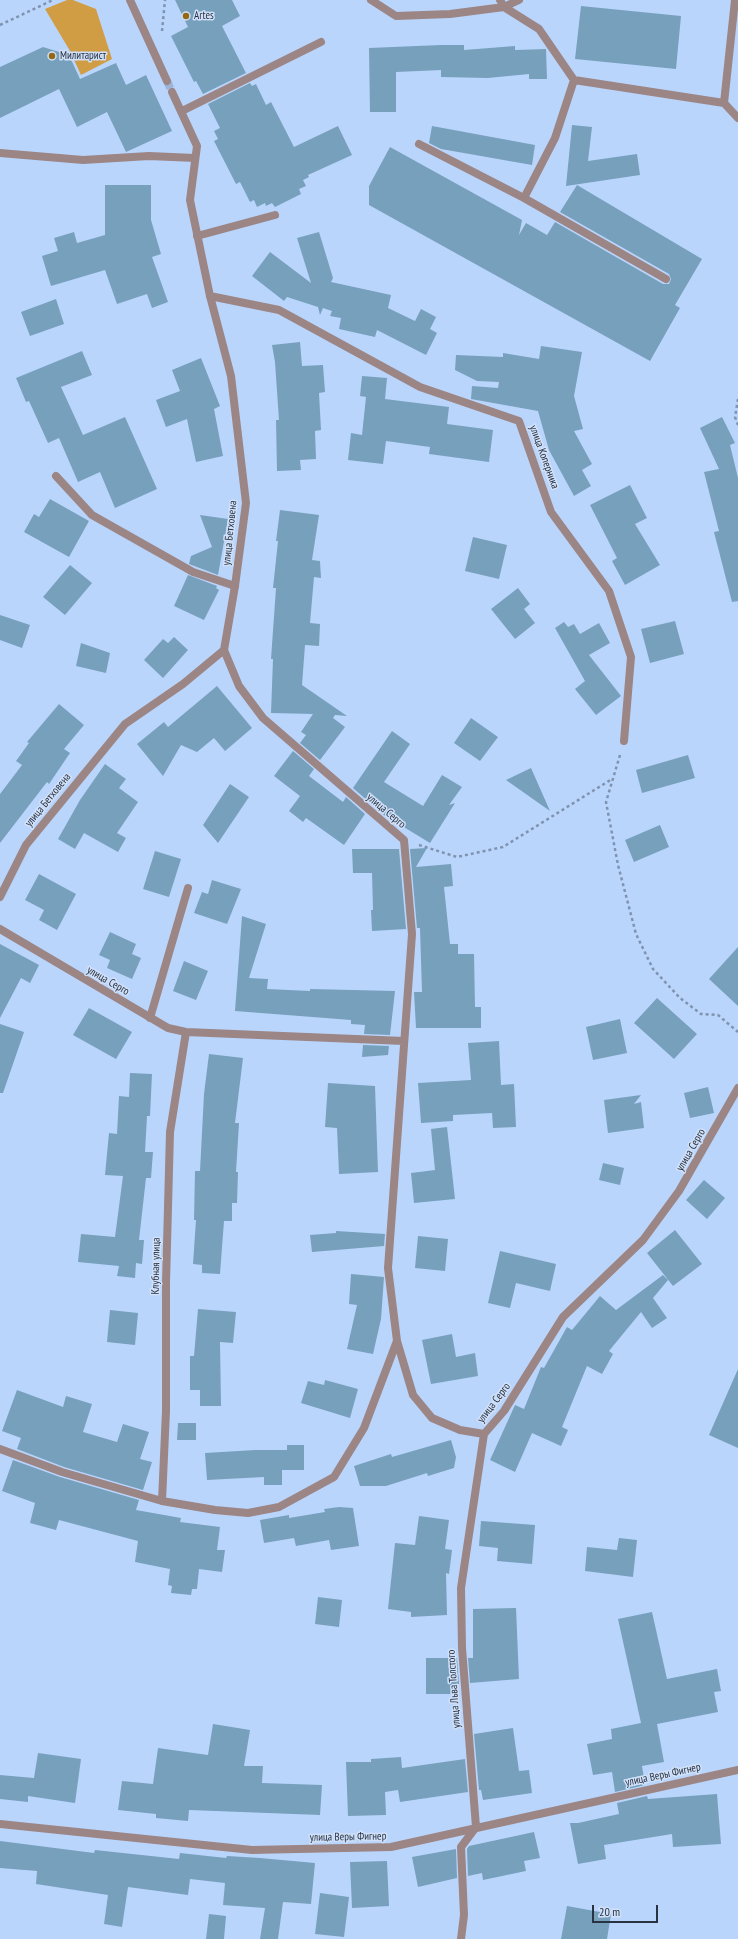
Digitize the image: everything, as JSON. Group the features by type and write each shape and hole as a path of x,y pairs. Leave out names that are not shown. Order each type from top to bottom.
{"street":[{"path":"130,0 167,81"},
{"path":"371,0 396,16 450,14 519,0"},
{"path":"724,102 735,0"},
{"path":"502,4 538,29 574,80 724,102 738,118"},
{"path":"182,110 321,42"},
{"path":"524,198 555,138 574,80"},
{"name":"улица Бетховена","path":"0,897 26,845 125,724 183,684 224,650 235,586 246,503 231,376 210,296 190,200 197,146 182,110 172,92"},
{"path":"419,144 524,198 666,279"},
{"path":"0,153 83,160 149,156 195,158"},
{"path":"197,236 275,214"},
{"name":"улица Коперника","path":"210,296 279,310 420,387 519,421 551,512 609,591 631,657 624,741"},
{"path":"56,476 92,515 193,572 235,586"},
{"name":"улица Серго","path":"224,650 239,686 263,718 404,840 412,934 388,1268 397,1341 413,1395 432,1418 460,1430 484,1434 504,1411 563,1317 643,1240 675,1197 711,1138 738,1088"},
{"path":"150,1018 188,888"},
{"name":"улица Серго","path":"0,929 168,1028 186,1032 404,1041"},
{"name":"Клубная улица","path":"162,1501 166,1411 166,1282 170,1132 186,1032"},
{"path":"0,1449 62,1472 162,1501 248,1513 279,1507 334,1477 364,1428 397,1341"},
{"name":"улица Льва Толстого","path":"476,1827 462,1648 461,1588 484,1434"},
{"name":"улица Веры Фигнер","path":"0,1824 252,1850 391,1848 476,1827 738,1770"},
{"path":"461,1939 464,1915 461,1847 476,1827"}],"path":[{"path":"0,25 53,0"},
{"path":"738,399 735,417 738,425"},
{"path":"624,741 606,802 618,865 636,934 653,969 680,998 701,1014 718,1015 738,1032"},
{"path":"404,840 457,857 503,847 613,779"}],"shaded area":[{"path":"67,0 73,0 96,9 112,59 81,75 70,51 45,9"}],"building":[{"path":"175,0 232,0 240,16 222,26 246,73 203,94 196,81 194,82 171,36 188,27"},
{"path":"581,6 681,16 676,69 575,59"},
{"path":"464,45 464,50 515,46 515,50 546,49 547,79 529,79 529,74 488,78 441,77 441,70 396,72 396,112 370,112 369,48"},
{"path":"43,47 69,55 80,79 116,63 126,85 146,75 172,131 126,152 107,112 77,127 59,89 0,118 0,67"},
{"path":"250,83 252,86 256,84 266,105 271,102 294,147 338,126 352,155 308,175 309,177 303,180 306,186 299,189 301,194 275,207 272,203 266,206 265,203 257,207 254,200 250,202 240,182 236,184 214,141 218,139 214,131 220,128 208,104"},
{"path":"572,125 592,127 588,161 637,154 640,175 566,186"},
{"path":"432,126 535,145 532,165 441,149 429,143"},
{"path":"390,147 522,220 519,235 526,223 547,235 555,222 663,284 669,284 671,279 669,274 560,212 577,185 702,259 675,305 680,308 650,361 369,205 369,186"},
{"path":"105,185 151,185 151,220 161,254 152,257 168,302 152,308 147,294 117,304 105,270 51,286 42,256 58,251 54,238 74,232 77,243 105,235"},
{"path":"319,232 333,278 331,282 391,295 388,308 415,321 421,309 436,317 430,329 437,333 426,355 377,330 375,337 339,329 341,318 330,316 332,311 323,308 320,315 318,307 287,297 284,301 252,276 270,252 311,283 297,238"},
{"path":"56,299 64,324 30,336 21,312"},
{"path":"300,342 302,366 323,365 325,392 319,393 321,430 315,431 316,459 300,460 301,470 277,471 276,420 279,420 275,362 272,345"},
{"path":"541,346 582,352 574,396 583,429 574,431 592,464 582,470 591,486 574,496 549,450 538,411 471,399 472,386 498,388 499,382 477,381 455,370 456,355 503,357 503,353 539,359"},
{"path":"82,351 92,375 61,387 83,435 125,417 157,489 115,508 100,472 78,482 59,438 48,443 29,401 26,402 16,378"},
{"path":"201,358 220,406 214,409 223,456 196,462 187,419 166,427 156,400 180,391 172,370"},
{"path":"362,376 387,378 385,399 449,407 447,424 493,430 489,462 429,454 430,447 386,441 383,464 348,460 351,433 362,435 366,397 360,396"},
{"path":"722,417 735,443 730,445 738,478 738,601 732,602 714,532 719,531 704,472 719,469 700,428"},
{"path":"630,485 647,518 635,524 660,565 625,585 612,561 617,558 590,505"},
{"path":"50,499 89,521 69,557 24,532 34,514 39,517"},
{"path":"280,510 319,515 312,560 320,561 321,578 314,577 310,623 320,624 319,646 305,645 302,685 347,716 335,715 333,718 345,727 320,760 300,743 306,735 301,732 313,714 271,713 273,659 271,659 276,588 273,588 278,541 276,541"},
{"path":"200,515 228,519 218,575 189,564 191,556 212,547"},
{"path":"473,537 507,545 499,579 465,571"},
{"path":"70,565 92,583 65,615 43,597"},
{"path":"188,575 217,586 216,588 219,590 204,620 174,606"},
{"path":"518,588 530,604 524,609 535,623 515,639 491,609"},
{"path":"0,615 30,625 22,648 0,640"},
{"path":"675,621 684,654 650,663 641,629"},
{"path":"564,622 568,627 574,624 580,634 599,623 610,643 589,655 621,696 596,715 575,689 585,681 555,628"},
{"path":"174,637 188,650 163,678 144,660 163,639 168,643"},
{"path":"81,643 110,653 106,673 76,666"},
{"path":"217,686 252,728 225,751 214,738 197,752 181,745 163,776 137,744 164,722 168,727"},
{"path":"59,704 84,725 64,749 70,753 49,784 47,782 0,843 0,794 22,765 16,761 29,743 27,742"},
{"path":"471,718 498,737 480,761 454,743"},
{"path":"392,731 410,744 384,782 423,806 442,775 462,787 449,805 455,803 430,843 384,815 353,788"},
{"path":"293,751 314,769 309,776 343,802 346,797 365,814 344,845 306,818 303,822 289,811 300,796 274,776"},
{"path":"688,755 695,778 642,793 636,770"},
{"path":"105,764 126,779 119,788 138,802 117,833 126,838 118,852 84,833 75,849 58,839 80,800"},
{"path":"531,768 550,811 506,780"},
{"path":"230,784 249,797 218,843 203,825"},
{"path":"660,825 669,847 634,862 625,840"},
{"path":"427,848 416,867 451,864 453,886 444,887 450,944 458,944 458,954 474,954 475,1007 481,1007 481,1028 416,1028 414,992 422,992 420,928 417,928 410,849"},
{"path":"352,849 399,849 406,929 372,931 372,873 353,873"},
{"path":"155,851 181,859 169,897 143,889"},
{"path":"39,874 76,894 57,930 39,920 44,910 25,900"},
{"path":"212,880 241,889 227,924 194,913 202,892 208,894"},
{"path":"242,916 266,924 249,978 268,979 267,989 310,991 310,989 395,991 390,1035 364,1034 365,1025 351,1024 351,1020 235,1011"},
{"path":"110,932 136,944 132,954 141,958 132,979 107,968 110,960 99,955"},
{"path":"0,944 39,965 30,983 21,978 0,1018"},
{"path":"738,947 738,1006 709,979"},
{"path":"184,961 208,971 196,1000 173,991"},
{"path":"657,998 697,1034 674,1059 634,1023"},
{"path":"89,1008 132,1032 116,1059 73,1035"},
{"path":"620,1019 627,1053 593,1060 586,1027"},
{"path":"0,1024 24,1032 3,1093 0,1093"},
{"path":"499,1041 501,1085 514,1084 516,1127 493,1128 492,1113 453,1115 453,1121 421,1123 418,1083 471,1080 468,1043"},
{"path":"363,1045 389,1046 388,1055 362,1057"},
{"path":"209,1054 243,1058 235,1123 239,1123 236,1172 238,1172 237,1203 232,1203 232,1221 224,1221 220,1274 202,1273 202,1265 193,1264 196,1220 194,1220 195,1171 200,1171 204,1094"},
{"path":"130,1073 152,1074 150,1116 147,1116 145,1152 153,1152 151,1178 146,1178 139,1240 144,1240 142,1264 136,1263 135,1278 117,1276 119,1266 78,1262 81,1234 115,1237 123,1176 105,1175 109,1133 117,1134 119,1096 129,1097"},
{"path":"328,1083 375,1086 378,1172 339,1174 337,1128 325,1127"},
{"path":"708,1087 714,1113 690,1118 684,1093"},
{"path":"641,1095 634,1104 641,1102 644,1128 608,1133 604,1100"},
{"path":"447,1127 455,1199 414,1203 411,1173 435,1170 431,1129"},
{"path":"603,1163 624,1168 620,1185 599,1180"},
{"path":"704,1180 725,1198 707,1219 686,1200"},
{"path":"675,1230 702,1264 673,1286 647,1253"},
{"path":"336,1231 385,1234 384,1246 312,1252 310,1235 336,1233"},
{"path":"418,1236 448,1239 445,1271 415,1268"},
{"path":"500,1251 556,1264 550,1291 516,1283 510,1308 488,1303"},
{"path":"351,1274 384,1277 381,1319 373,1354 347,1349 357,1305 349,1304"},
{"path":"663,1275 668,1280 653,1298 667,1318 652,1328 641,1312 609,1351 613,1354 602,1374 587,1366 562,1427 568,1430 561,1446 532,1433 515,1472 490,1460 515,1405 524,1409 541,1367 544,1368 567,1327 572,1330 600,1296 616,1310"},
{"path":"198,1309 236,1312 233,1343 220,1342 221,1406 200,1406 200,1390 190,1390 190,1356 194,1356"},
{"path":"110,1310 138,1313 135,1345 107,1342"},
{"path":"452,1334 456,1357 475,1353 478,1376 431,1384 422,1340"},
{"path":"738,1369 738,1448 709,1435"},
{"path":"325,1380 358,1389 350,1418 301,1403 308,1381 324,1385"},
{"path":"17,1390 63,1407 66,1396 92,1404 83,1432 117,1442 123,1424 149,1432 140,1459 152,1462 143,1490 64,1467 17,1449 21,1438 2,1431"},
{"path":"178,1423 196,1423 196,1440 177,1440"},
{"path":"451,1440 456,1457 454,1468 428,1476 427,1473 386,1486 360,1486 354,1466 391,1454 392,1457"},
{"path":"287,1445 304,1445 304,1470 282,1470 282,1485 264,1485 264,1477 207,1480 205,1453 287,1450"},
{"path":"13,1460 60,1477 139,1500 136,1510 181,1518 180,1522 220,1527 217,1550 225,1550 222,1572 199,1569 197,1589 192,1589 191,1595 171,1593 172,1586 168,1585 170,1569 135,1562 138,1541 59,1520 56,1530 30,1523 35,1503 2,1491"},
{"path":"339,1507 353,1508 359,1546 331,1550 329,1540 296,1546 294,1538 264,1543 260,1520 289,1515 289,1518 325,1512 324,1509"},
{"path":"419,1516 449,1520 445,1549 452,1550 449,1574 446,1573 447,1615 411,1617 411,1612 388,1609 395,1543 415,1545"},
{"path":"481,1521 535,1525 532,1564 497,1561 498,1548 479,1546"},
{"path":"619,1538 637,1540 633,1577 585,1571 587,1547 617,1550"},
{"path":"318,1597 342,1600 339,1627 315,1624"},
{"path":"516,1608 519,1679 470,1683 468,1658 473,1658 473,1609"},
{"path":"652,1612 667,1679 717,1669 721,1691 714,1692 718,1712 657,1724 664,1762 642,1766 645,1785 615,1792 612,1772 593,1775 587,1744 612,1739 611,1729 641,1723 618,1619"},
{"path":"426,1658 457,1658 459,1684 452,1684 452,1694 426,1694"},
{"path":"213,1724 250,1730 244,1766 263,1766 262,1783 322,1785 320,1815 189,1810 188,1821 156,1818 156,1814 118,1810 122,1781 153,1784 158,1748 208,1755"},
{"path":"513,1728 519,1771 529,1770 532,1793 483,1800 481,1790 479,1790 474,1734"},
{"path":"38,1753 81,1759 75,1803 28,1796 28,1802 0,1799 0,1775 34,1778"},
{"path":"401,1757 402,1768 465,1759 468,1792 400,1802 398,1790 385,1792 386,1815 348,1816 346,1762 371,1762 371,1759"},
{"path":"717,1794 721,1844 673,1847 672,1834 604,1845 606,1859 578,1864 570,1823 578,1823 619,1814 617,1803 647,1796 648,1799"},
{"path":"534,1832 540,1858 524,1861 526,1871 483,1880 482,1873 468,1876 467,1849 469,1846"},
{"path":"0,1841 94,1853 95,1850 179,1859 180,1853 226,1858 227,1856 315,1863 311,1904 283,1902 278,1939 260,1939 265,1908 223,1905 225,1883 190,1879 188,1895 128,1887 122,1927 104,1924 108,1895 36,1884 37,1871 0,1868"},
{"path":"456,1849 457,1878 418,1887 412,1857"},
{"path":"387,1861 389,1906 352,1908 350,1862"},
{"path":"320,1893 349,1897 344,1937 315,1934"},
{"path":"567,1906 611,1914 607,1939 561,1939"},
{"path":"209,1914 226,1916 224,1939 206,1939"}],"tunnel":[{"path":"167,81 172,92"}],"place":[{"name":"Artes","path":"186,16"},
{"name":"Милитарист","path":"52,56"}]}
